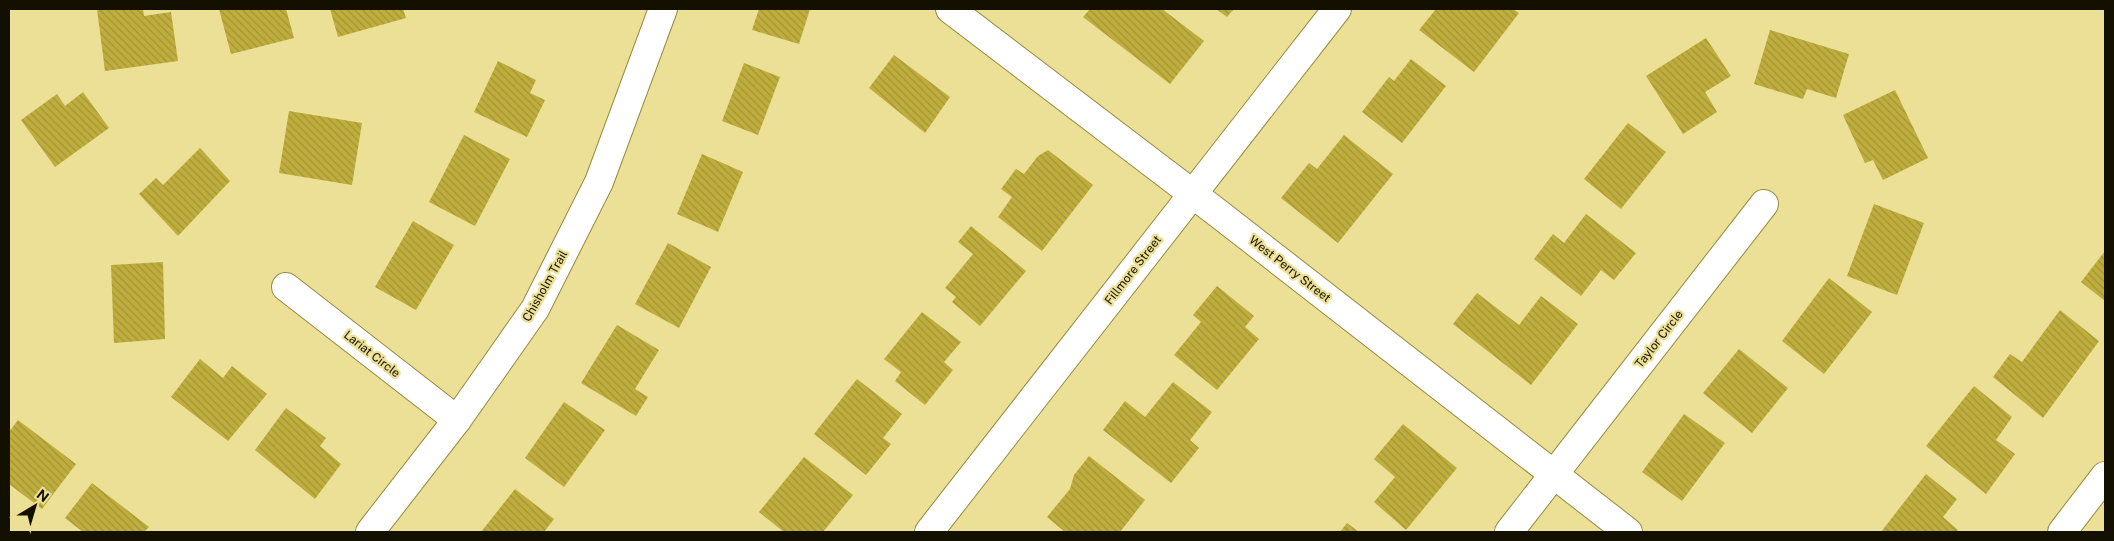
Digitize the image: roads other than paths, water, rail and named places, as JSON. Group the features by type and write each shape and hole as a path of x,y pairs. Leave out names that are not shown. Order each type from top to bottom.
{"street":[{"name":"Chisholm Trail","path":"370,532 457,420 535,309 595,191 663,9"},
{"name":"West Perry Street","path":"950,9 1628,532"},
{"name":"Fillmore Street","path":"929,532 1337,9"},
{"name":"Taylor Circle","path":"1509,532 1764,204"},
{"name":"Lariat Circle","path":"286,287 457,420"},
{"path":"2062,532 2105,476"}]}
